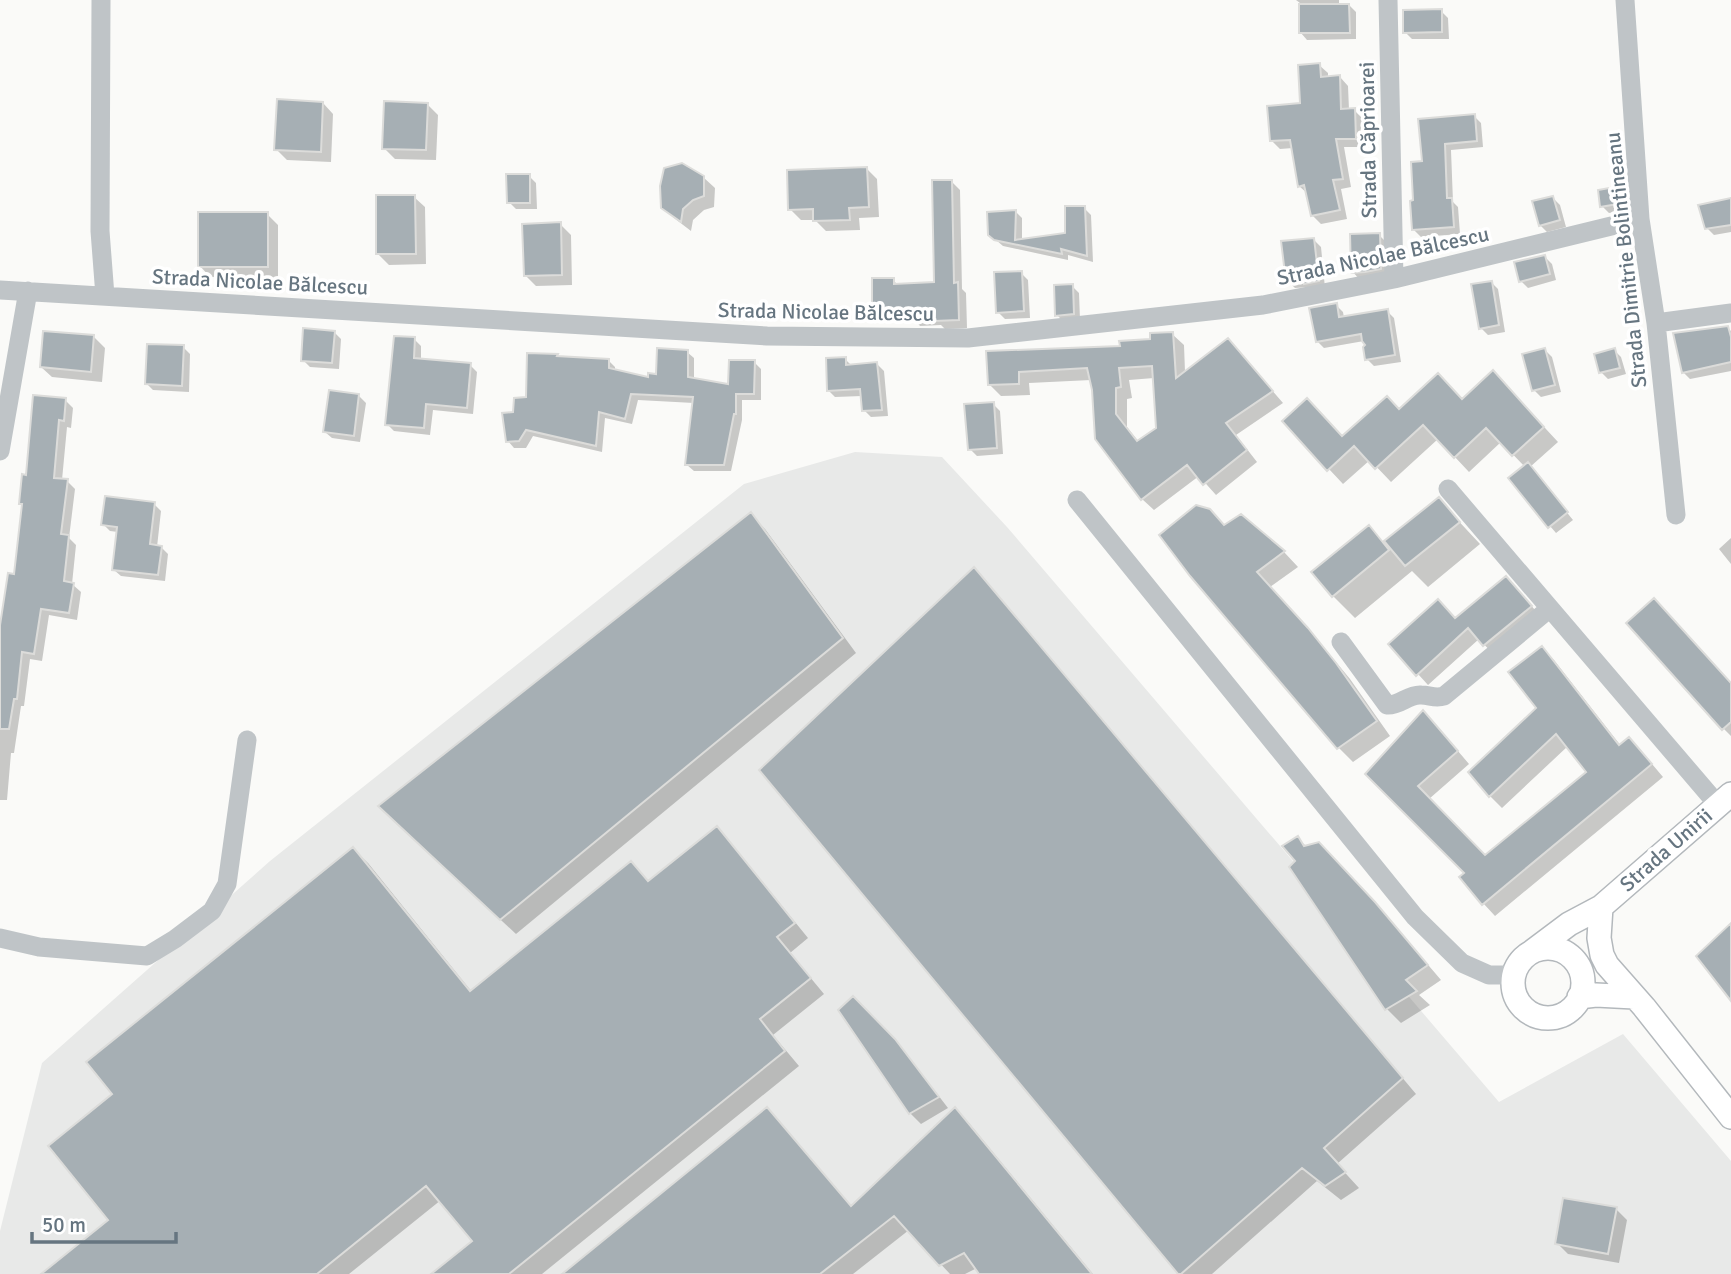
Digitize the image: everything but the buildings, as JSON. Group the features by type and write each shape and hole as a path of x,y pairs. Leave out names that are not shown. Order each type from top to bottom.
{"main road":[{"name":"Strada Unirii","path":"1534,951 1569,924 1601,907 1724,800"},
{"name":"Strada Unirii","path":"1601,907 1599,937 1602,956 1615,976 1731,1117"},
{"name":"Strada Unirii","path":"1580,980 1584,942 1601,907"},
{"path":"1580,980 1574,1005 1567,1012 1549,1018 1528,1012 1520,1005 1513,985 1518,965 1525,957 1544,948 1555,949 1574,960 1580,980 1596,995 1634,997"},
{"path":"1580,980 1597,973 1615,976"}],"street":[{"path":"101,0 100,231 105,296"},
{"name":"Strada Căprioarei","path":"1388,0 1394,279"},
{"name":"Strada Dimitrie Bolintineanu","path":"1625,0 1640,219 1656,323 1676,515"},
{"name":"Strada Nicolae Bălcescu","path":"0,290 767,336 968,338 1263,305 1394,279 1640,219"},
{"path":"0,452 28,291"},
{"path":"1656,323 1731,313"},
{"path":"1448,489 1549,609 1724,800"},
{"path":"1077,500 1415,917 1462,963 1489,975 1514,975"},
{"path":"1341,642 1387,705 1394,705 1421,694 1436,698 1444,696 1549,609"},
{"path":"0,938 39,947 147,956 212,911 227,884 247,740"}],"shaded area":[{"path":"855,452 942,457 1007,527 1499,1102 1623,1034 1731,1161 1731,1274 0,1274 0,1231 42,1063 270,861 744,484"}]}
